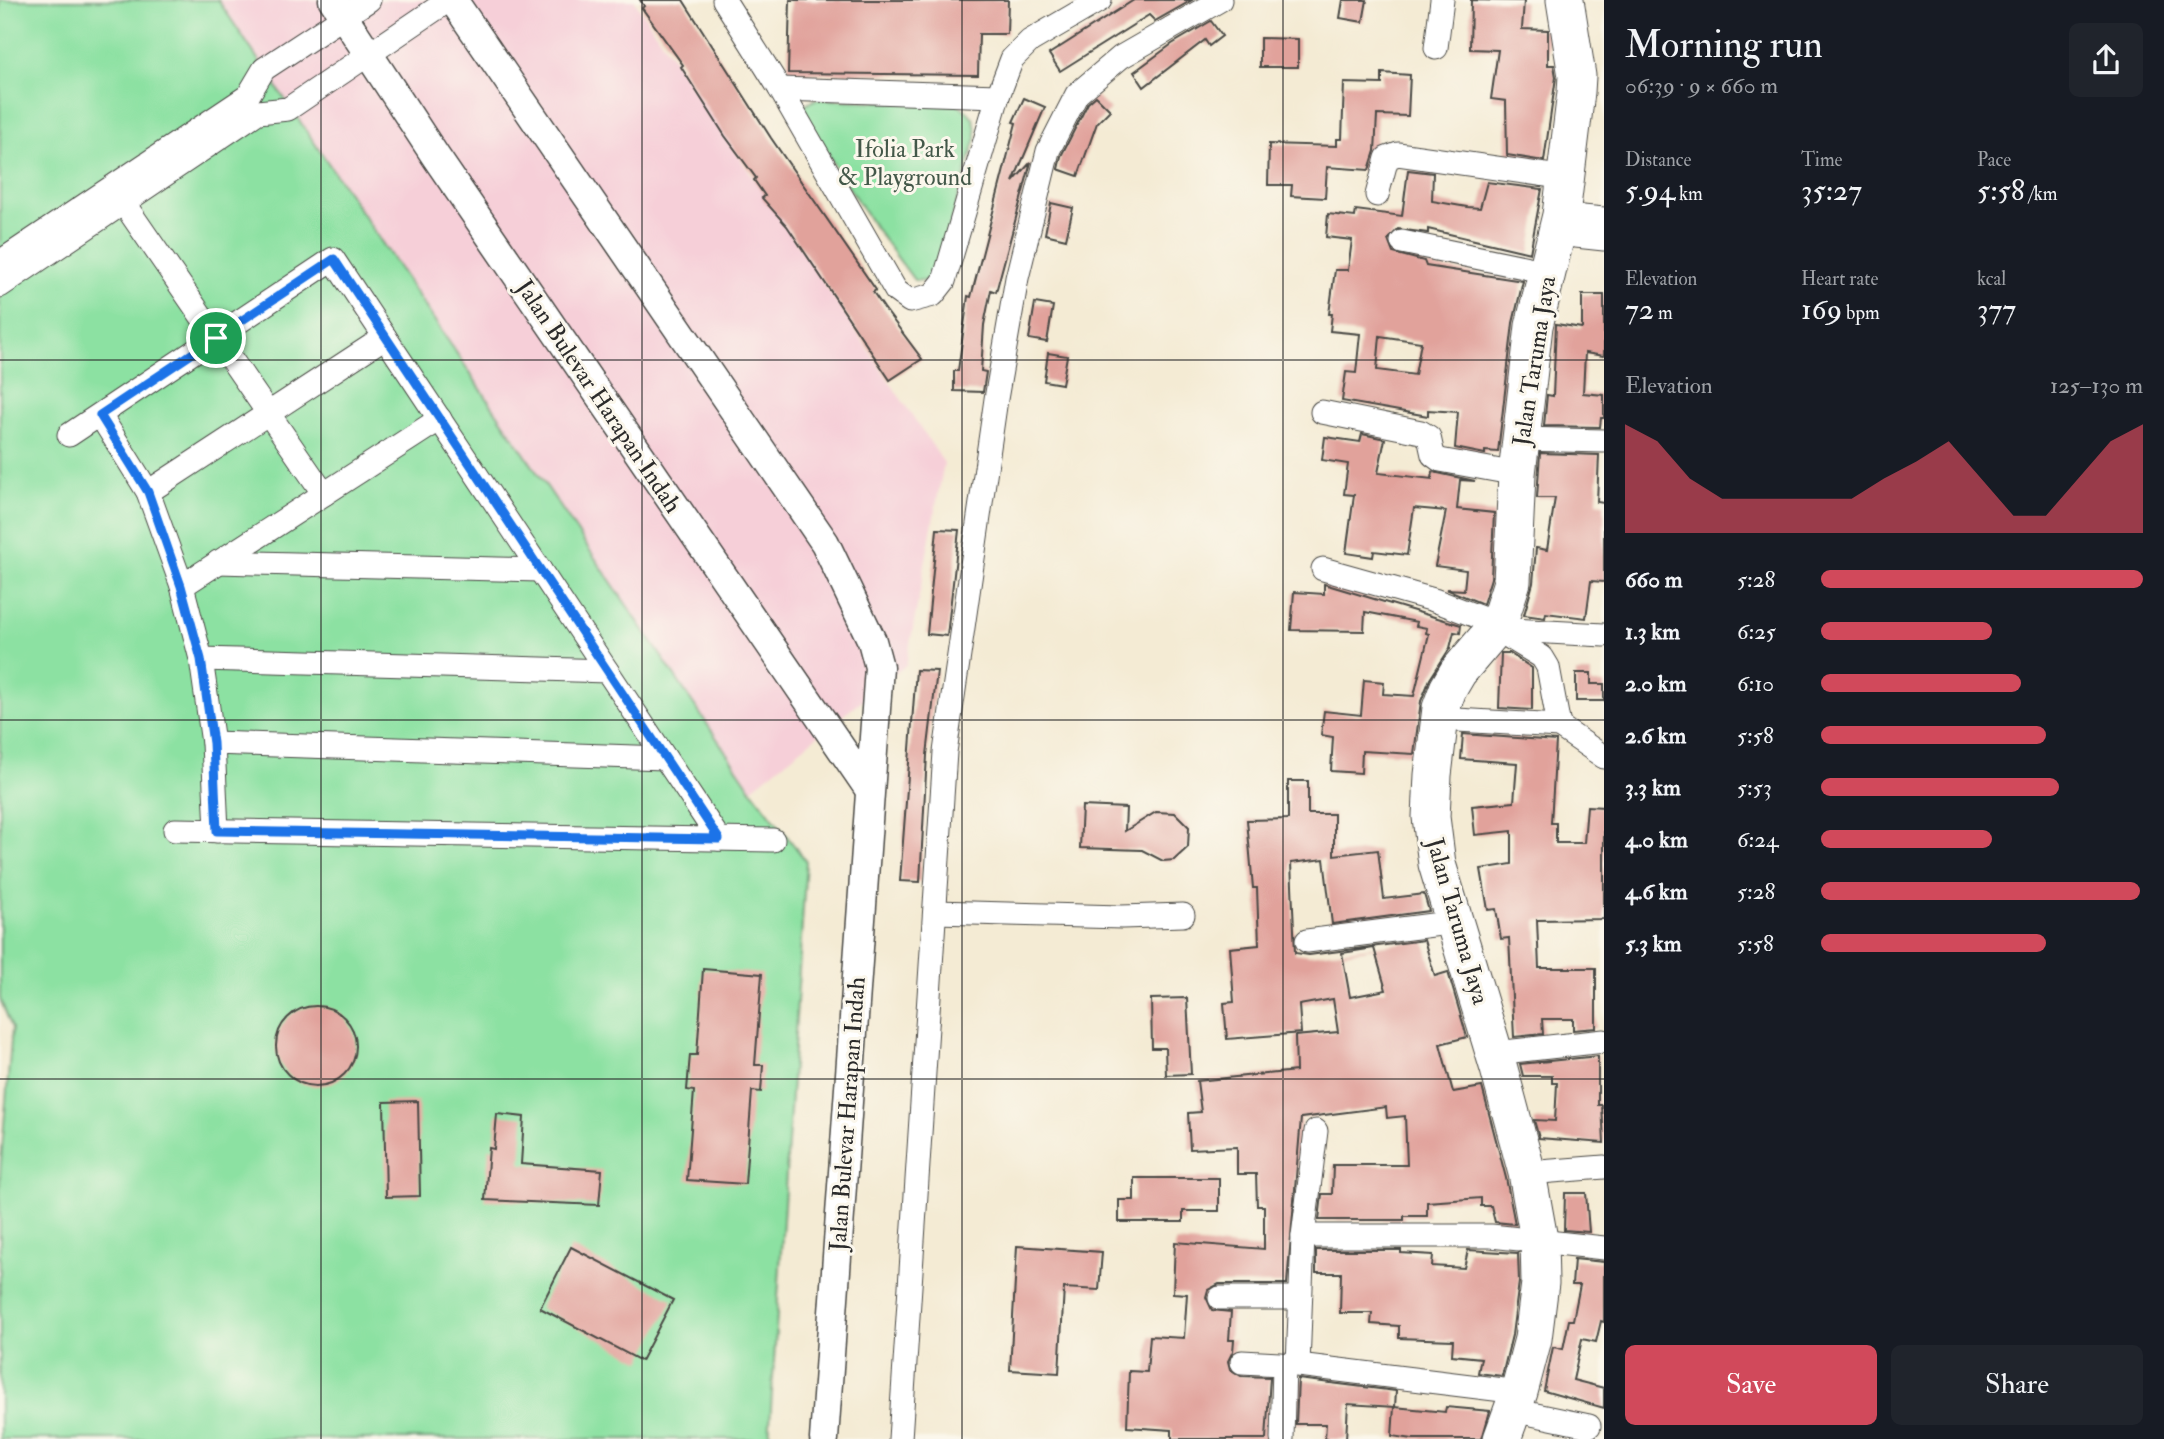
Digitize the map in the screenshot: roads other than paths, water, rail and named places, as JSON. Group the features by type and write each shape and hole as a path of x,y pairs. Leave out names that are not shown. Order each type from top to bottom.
{"main road":[{"name":"Jalan Taruma Jaya","path":"1511,1414 1538,1309 1539,1239 1527,1173 1495,1053 1433,843 1432,796 1440,719 1448,689 1458,672 1497,627 1512,582 1519,457 1534,326 1559,224 1567,178 1577,76 1565,0"}],"street":[{"path":"0,286 118,195 253,104 264,69 338,8 369,0"},
{"path":"253,104 288,109 451,0"},
{"name":"Jalan Bulevar Harapan Indah","path":"451,0 825,543 872,640 879,667 880,687 869,789 824,1439"},
{"path":"724,0 780,89 896,291 910,301 933,295 944,281 998,96 1012,59 1030,41 1100,0"},
{"path":"900,1439 946,752 996,399 1017,278 1048,151 1077,94 1121,57 1220,0"},
{"path":"1436,47 1441,0"},
{"name":"Jalan Bulevar Harapan Indah","path":"338,8 869,789"},
{"path":"780,89 998,96"},
{"path":"1377,195 1387,158 1398,154 1567,178"},
{"path":"0,262 118,195"},
{"path":"118,195 324,494"},
{"path":"1559,224 1604,219"},
{"path":"1559,224 1604,239"},
{"path":"1402,242 1548,271"},
{"path":"69,435 334,259 719,839"},
{"path":"148,492 385,337"},
{"path":"1322,412 1421,432 1429,437 1433,455 1440,460 1519,457 1604,441"},
{"path":"100,415 148,492 181,586 201,659 213,743 217,831"},
{"path":"181,586 440,419"},
{"path":"218,562 540,570"},
{"path":"1323,569 1434,600 1497,627 1513,631 1604,635"},
{"path":"1497,627 1542,657 1548,667 1559,726 1565,733 1604,757"},
{"path":"201,659 607,671"},
{"path":"1440,719 1559,726"},
{"path":"213,743 665,758"},
{"path":"175,830 774,840"},
{"path":"936,912 1122,917 1183,915"},
{"path":"1307,941 1456,922"},
{"path":"1495,1053 1604,1041"},
{"path":"1282,1439 1300,1298 1303,1236 1316,1131"},
{"path":"1527,1173 1604,1167"},
{"path":"1303,1236 1539,1239 1604,1248"},
{"path":"1220,1298 1300,1298"},
{"path":"1242,1362 1291,1365 1511,1414 1589,1426"}],"park label":[{"name":"Ifolia Park & Playground","path":"905,163"}]}
